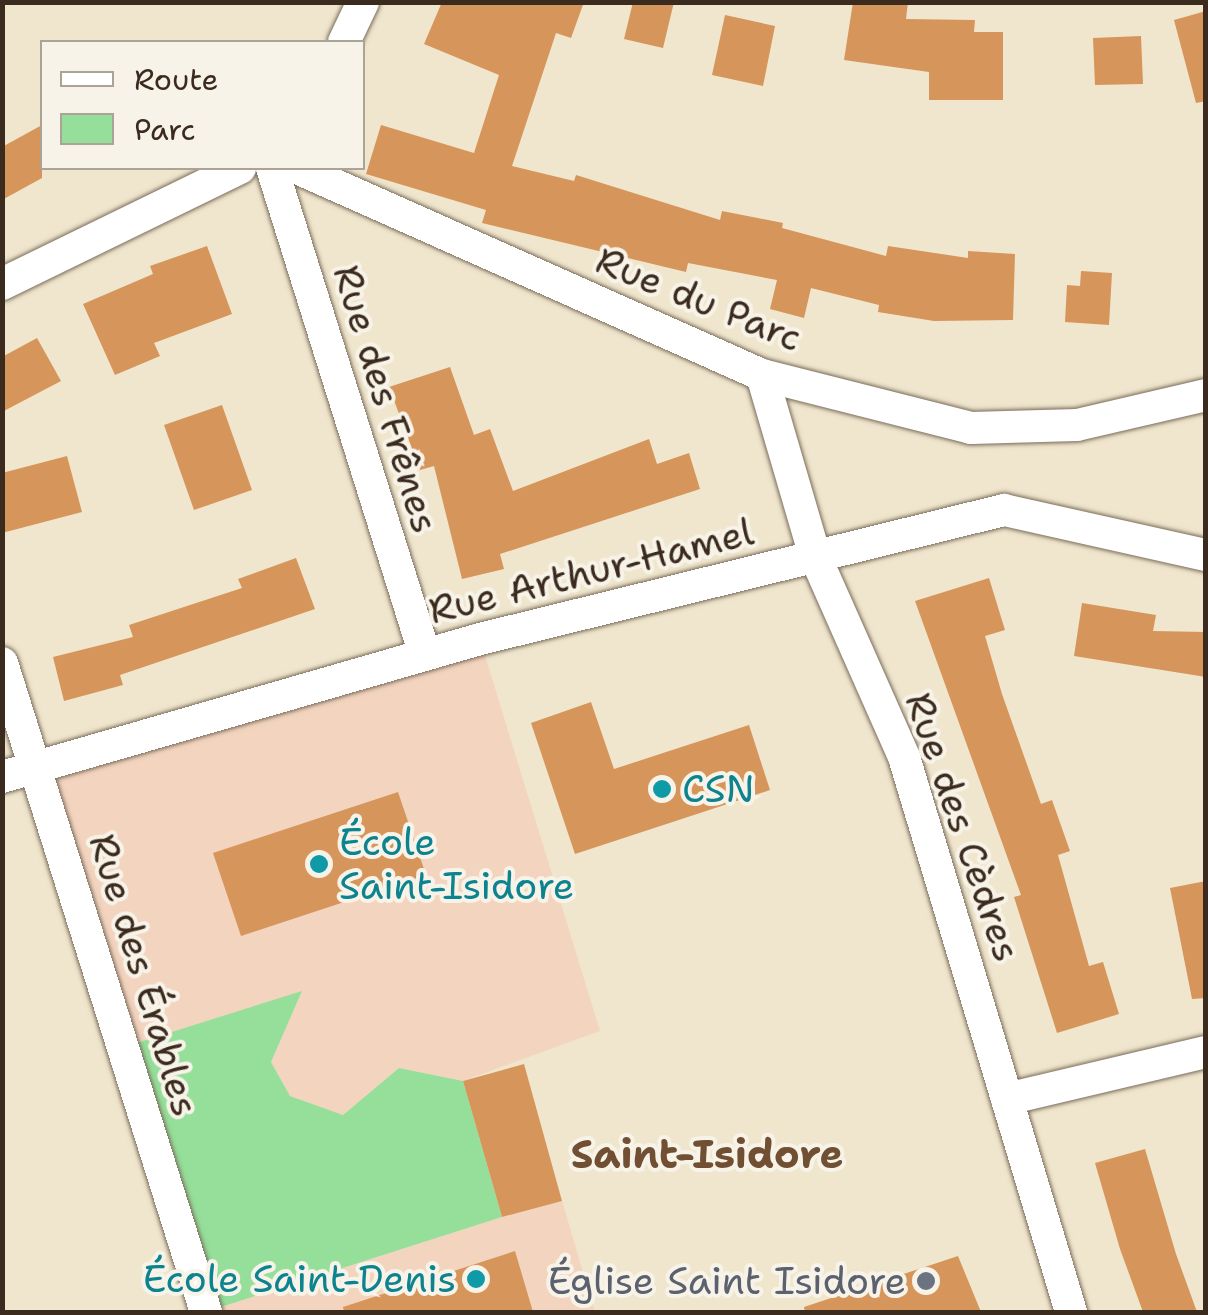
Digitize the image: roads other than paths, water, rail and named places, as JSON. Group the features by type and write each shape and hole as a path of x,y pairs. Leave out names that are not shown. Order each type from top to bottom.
{"street":[{"path":"345,40 363,2"},
{"path":"2,284 236,170"},
{"name":"Rue des Frênes","path":"273,170 424,655"},
{"name":"Rue du Parc","path":"303,170 762,374 971,428 1077,425 1206,394"},
{"name":"Rue des Cèdres","path":"762,374 815,556 904,758 1070,1312"},
{"name":"Rue Arthur-Hamel","path":"2,778 37,764 424,655 1004,510 1206,555"},
{"name":"Rue des Érables","path":"2,663 37,764 206,1312"},
{"path":"1007,1099 1206,1052"}],"place":[{"name":"CSN","path":"662,789"},
{"name":"École Saint-Isidore","path":"319,864"},
{"name":"École Saint-Denis","path":"476,1279"},
{"name":"Église Saint Isidore","path":"926,1281"}],"district":[{"name":"Saint-Isidore","path":"707,1154"}]}
